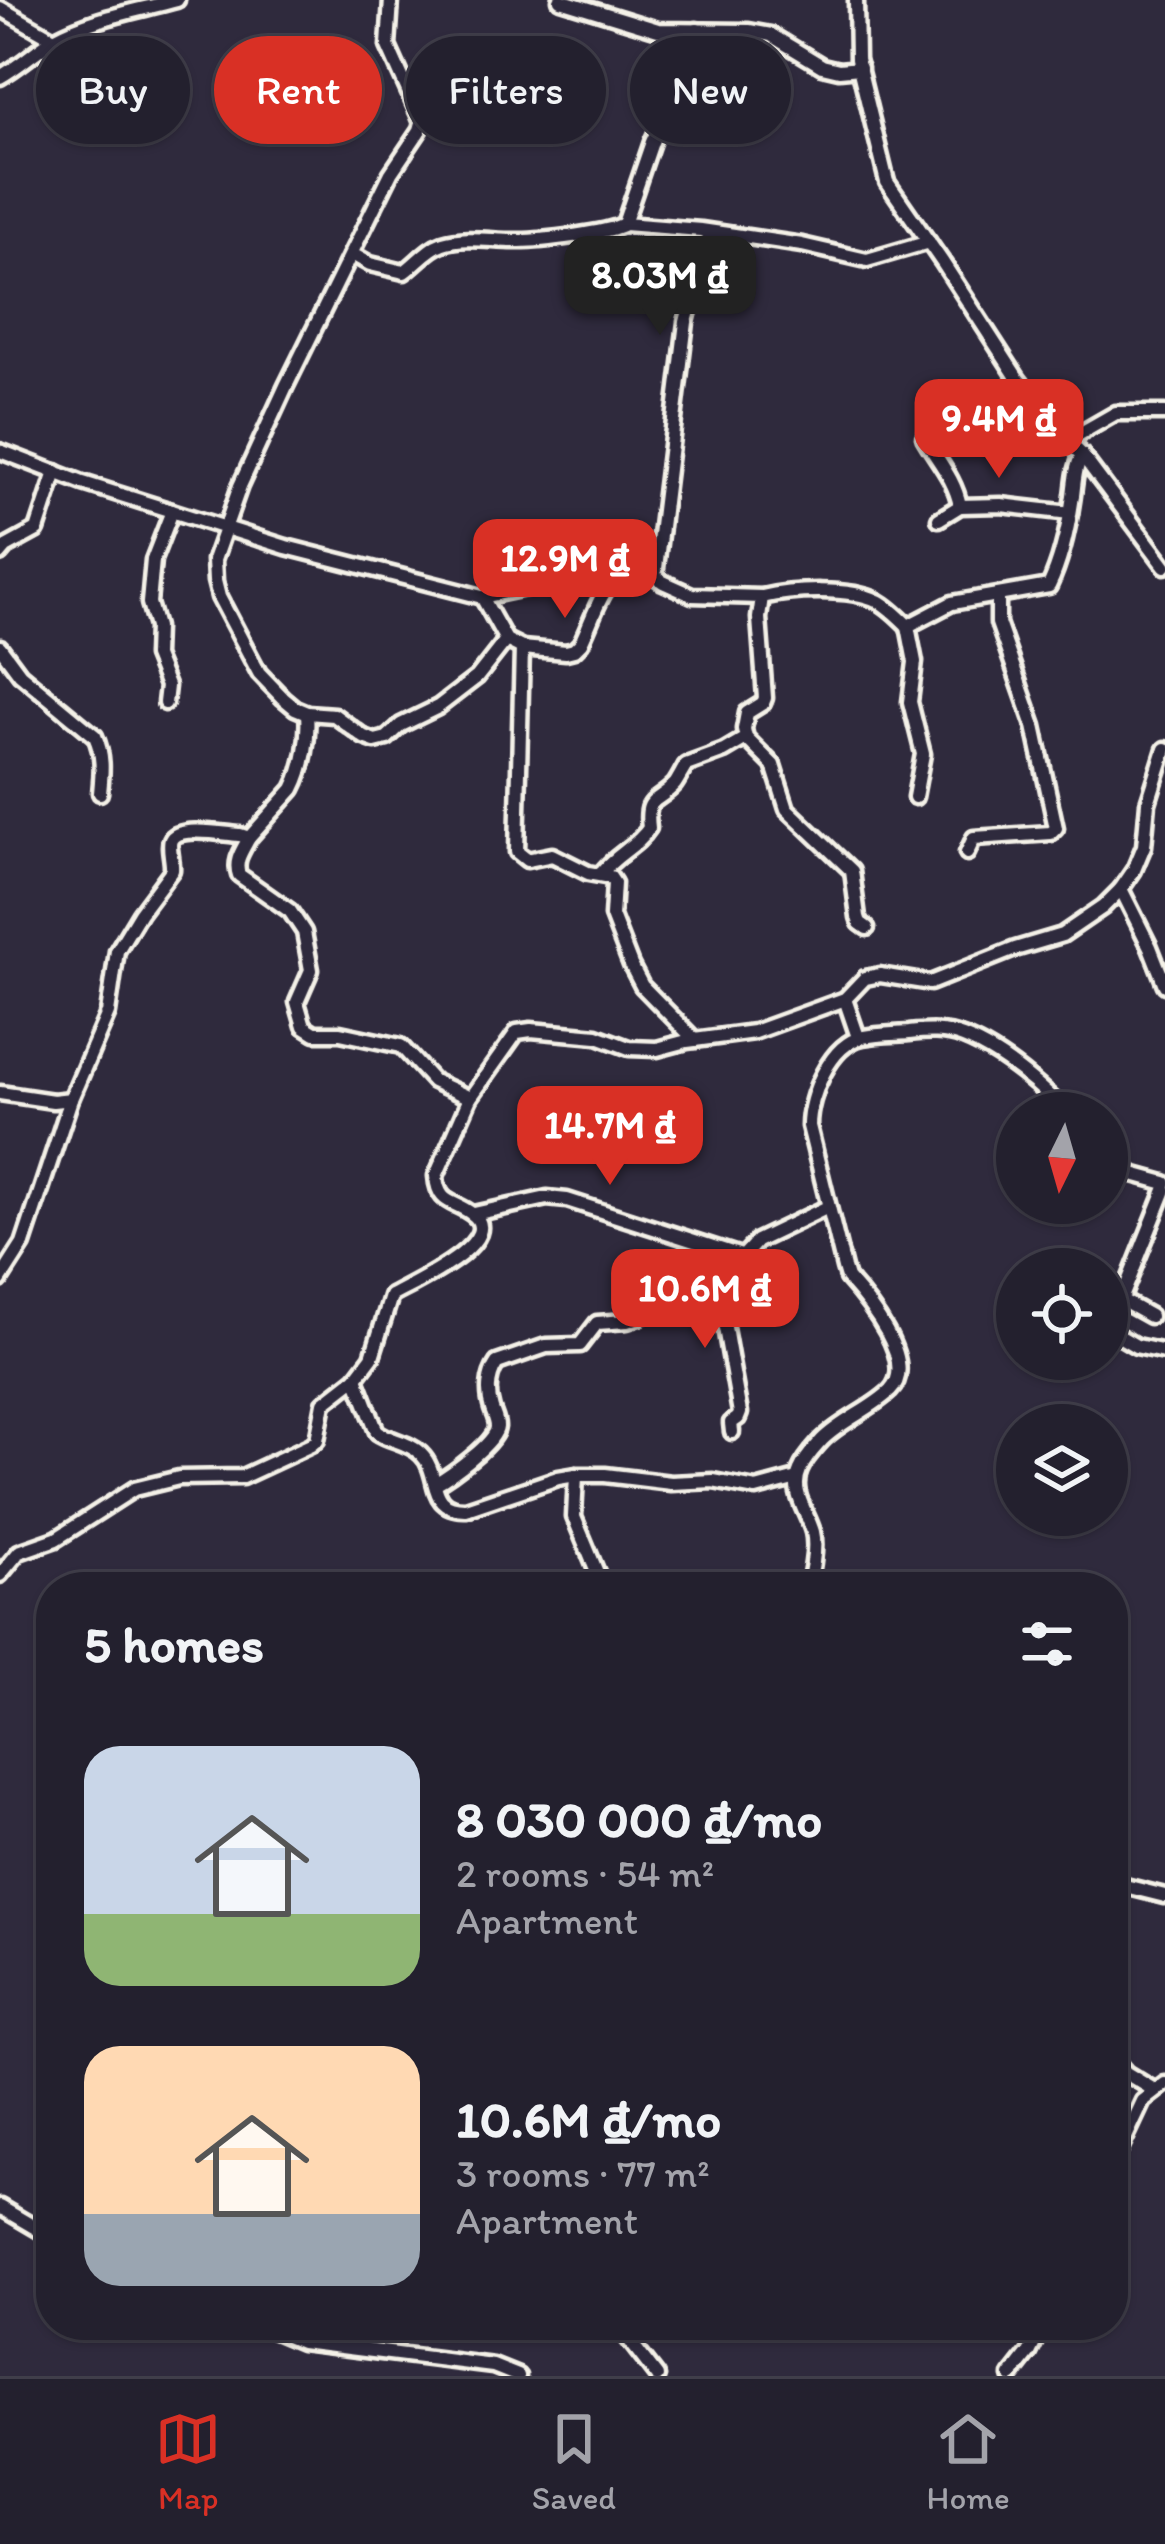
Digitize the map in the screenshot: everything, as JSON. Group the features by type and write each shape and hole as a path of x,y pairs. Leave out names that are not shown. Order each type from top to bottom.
{"street":[{"path":"62,36 177,0"},
{"path":"391,0 388,46 422,123 420,130 392,173 240,486 214,560 218,597 259,674 295,708 334,715 364,737 381,741 478,677 506,640"},
{"path":"856,0 860,68 886,182 1018,379 1165,566"},
{"path":"566,1 658,30 771,35 822,66 860,68"},
{"path":"0,8 50,36"},
{"path":"624,224 697,29"},
{"path":"0,77 36,54"},
{"path":"352,254 370,265 404,272 446,242 521,241 609,231 624,224 802,245 867,260 929,242"},
{"path":"655,575 686,322 710,232"},
{"path":"1067,441 1116,413 1165,413"},
{"path":"924,437 952,481 960,506"},
{"path":"0,451 225,528 482,597 626,570 655,575 692,595 762,597 806,592 878,601 908,626 915,670 910,702 922,754 915,797"},
{"path":"908,626 952,603 1049,586 1082,455"},
{"path":"0,554 38,530 56,472"},
{"path":"939,519 960,506 1001,505 1070,513"},
{"path":"165,703 167,686 155,656 156,627 149,603 153,560 172,511"},
{"path":"482,597 506,640 522,648 574,650 607,589 626,570"},
{"path":"968,853 974,838 1051,833 1056,827 1034,725 998,623 998,596"},
{"path":"762,597 759,618 765,698 747,713 746,738 773,765 787,809 851,871 858,917 868,928"},
{"path":"0,646 20,674 95,736 102,750 100,794"},
{"path":"522,648 517,852 527,860 552,855 588,873 610,877 614,883 612,916 627,958 642,986 695,1040"},
{"path":"307,713 298,781 249,838 239,856 238,875 290,911 304,932 311,970 297,1002 304,1026 315,1033 340,1033 401,1046 433,1081 470,1098"},
{"path":"601,874 615,856 644,837 649,806 679,779 686,765 746,738"},
{"path":"741,1256 567,1200 547,1198 474,1214 446,1201 436,1176 470,1098 512,1037 524,1030 597,1036 629,1048 657,1049 765,1029 844,999 865,978 880,975 930,983 1062,935 1103,908 1141,856 1148,802 1165,749"},
{"path":"0,1280 23,1244 71,1099 108,1013 117,951 172,870 172,836 184,830 249,838"},
{"path":"1121,889 1162,967 1165,985"},
{"path":"844,999 858,1037"},
{"path":"809,1572 813,1534 798,1495 797,1478 808,1456 829,1433 890,1390 898,1377 891,1338 847,1278 809,1126 818,1082 858,1037 932,1031 974,1042 1045,1092"},
{"path":"0,1093 71,1099"},
{"path":"1128,1171 1165,1186 1128,1263"},
{"path":"732,1432 731,1423 740,1413 724,1322 731,1270 763,1238 828,1207"},
{"path":"0,1575 19,1552 56,1538 134,1489 179,1478 242,1477 311,1445 319,1434 325,1403 356,1378 372,1357 391,1296 470,1248 480,1228 474,1214"},
{"path":"435,1484 494,1436 497,1423 490,1380 497,1363 546,1346 580,1346 596,1323 633,1320 695,1267 731,1270"},
{"path":"1128,1305 1150,1316"},
{"path":"1128,1341 1165,1352"},
{"path":"356,1378 377,1432 418,1450 444,1504 458,1510 576,1474 664,1483 713,1480 756,1489 797,1478"},
{"path":"576,1474 577,1527 596,1572"},
{"path":"1128,1887 1165,1896"},
{"path":"1128,2074 1160,2087 1128,2131"},
{"path":"0,2207 36,2228"},
{"path":"296,2340 493,2366 518,2376"},
{"path":"628,2340 657,2376"},
{"path":"1011,2376 1036,2340"}]}
